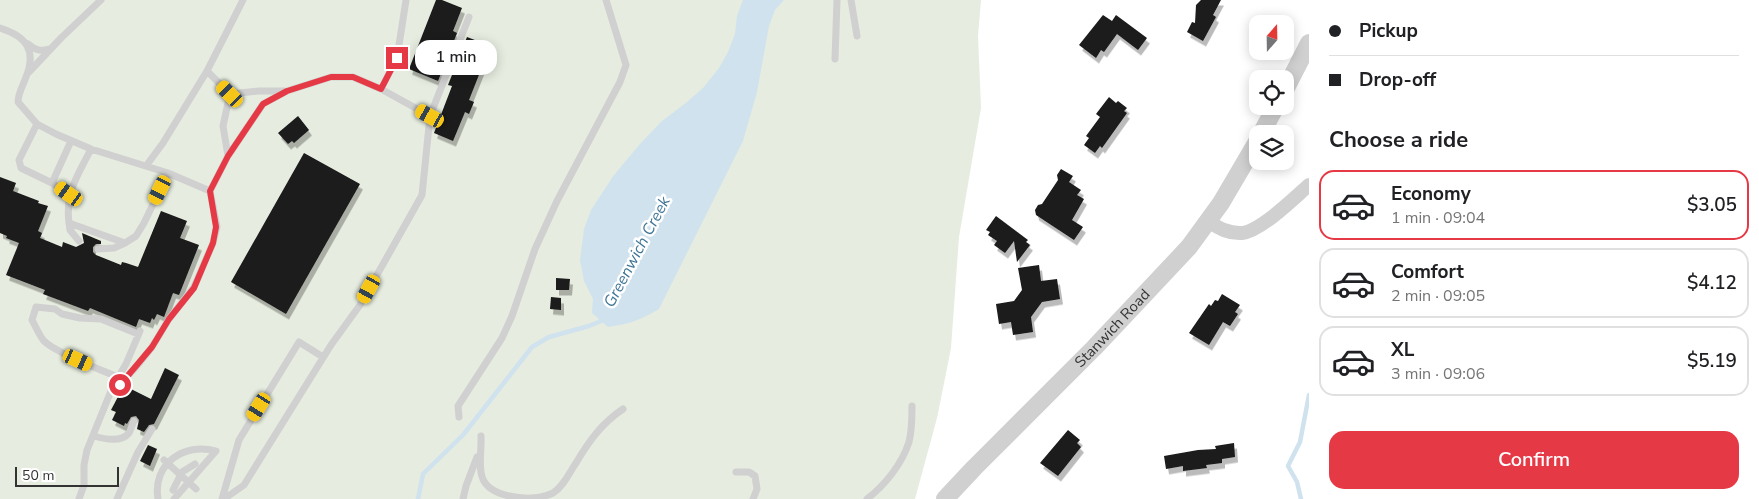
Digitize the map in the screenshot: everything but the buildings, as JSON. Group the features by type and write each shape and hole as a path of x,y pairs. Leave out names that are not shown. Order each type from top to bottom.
{"street":[{"path":"1294,72 1309,43"},
{"name":"Stanwich Road","path":"945,499 1175,263 1209,222 1249,155"},
{"path":"1209,222 1225,231 1242,233 1256,228 1272,217 1309,184"}],"lane":[{"path":"27,74 101,0"},
{"path":"146,166 163,143 207,71 243,0"},
{"path":"381,89 397,58 406,0"},
{"path":"460,417 458,406 502,338 512,316 534,249 557,201 620,82 626,66 606,0"},
{"path":"835,59 837,0"},
{"path":"850,0 854,9 858,36"},
{"path":"223,499 244,485 323,357 360,305 422,195 430,116 469,17"},
{"path":"0,28 20,36 37,50 43,51 52,48"},
{"path":"28,44 31,64 18,95 18,102 37,124 91,149 168,173 210,191"},
{"path":"207,71 230,94"},
{"path":"110,394 126,380 142,360 169,319 194,288 213,243 216,227 210,191 228,156 263,104 287,91 331,77 353,77 381,89 430,116"},
{"path":"230,94 258,91 287,91"},
{"path":"228,156 223,126 230,94"},
{"path":"37,124 19,160 21,168 52,182 69,194"},
{"path":"52,182 71,141"},
{"path":"78,241 70,230 67,209 69,194 91,149"},
{"path":"98,249 114,248 136,236 168,173"},
{"path":"69,222 125,243"},
{"path":"79,499 85,481 85,457 110,394 126,364 139,332 101,319 80,318 62,314 55,309 36,307 32,320 47,344 118,377"},
{"path":"223,499 239,440 299,342 323,357"},
{"path":"867,499 887,480 898,463 908,442 912,406"},
{"path":"463,499 476,461 481,436 479,464 481,479 489,487 516,497 544,497 561,487 593,436 603,424 623,409"},
{"path":"94,436 114,439 121,437 129,433 134,421"},
{"path":"118,499 138,452 152,429"},
{"path":"157,498 159,479 166,462 191,449 200,448 216,452 174,499"},
{"path":"166,462 196,488"},
{"path":"173,490 180,474 195,464"},
{"path":"736,472 749,472 755,476 757,489 753,499"}],"shaded area":[{"path":"0,0 981,0 978,36 981,108 959,237 951,348 937,418 915,499 0,499"}],"water":[{"path":"743,0 784,0 775,10 769,26 757,92 743,141 659,309 635,321 608,327 592,313 593,299 584,281 580,260 584,229 591,210 614,175 640,144 662,121 704,87 719,68 735,34 737,16"}],"waterway":[{"name":"Greenwich Creek","path":"418,499 423,474 463,435 532,347 549,337 589,326 601,321 602,318"},
{"path":"1301,499 1297,482 1288,466 1300,442 1309,395"}],"route":[{"path":"120,385 152,347 169,319 194,288 213,243 216,227 210,191 228,156 263,104 287,91 331,77 353,77 381,89 397,58"}]}
